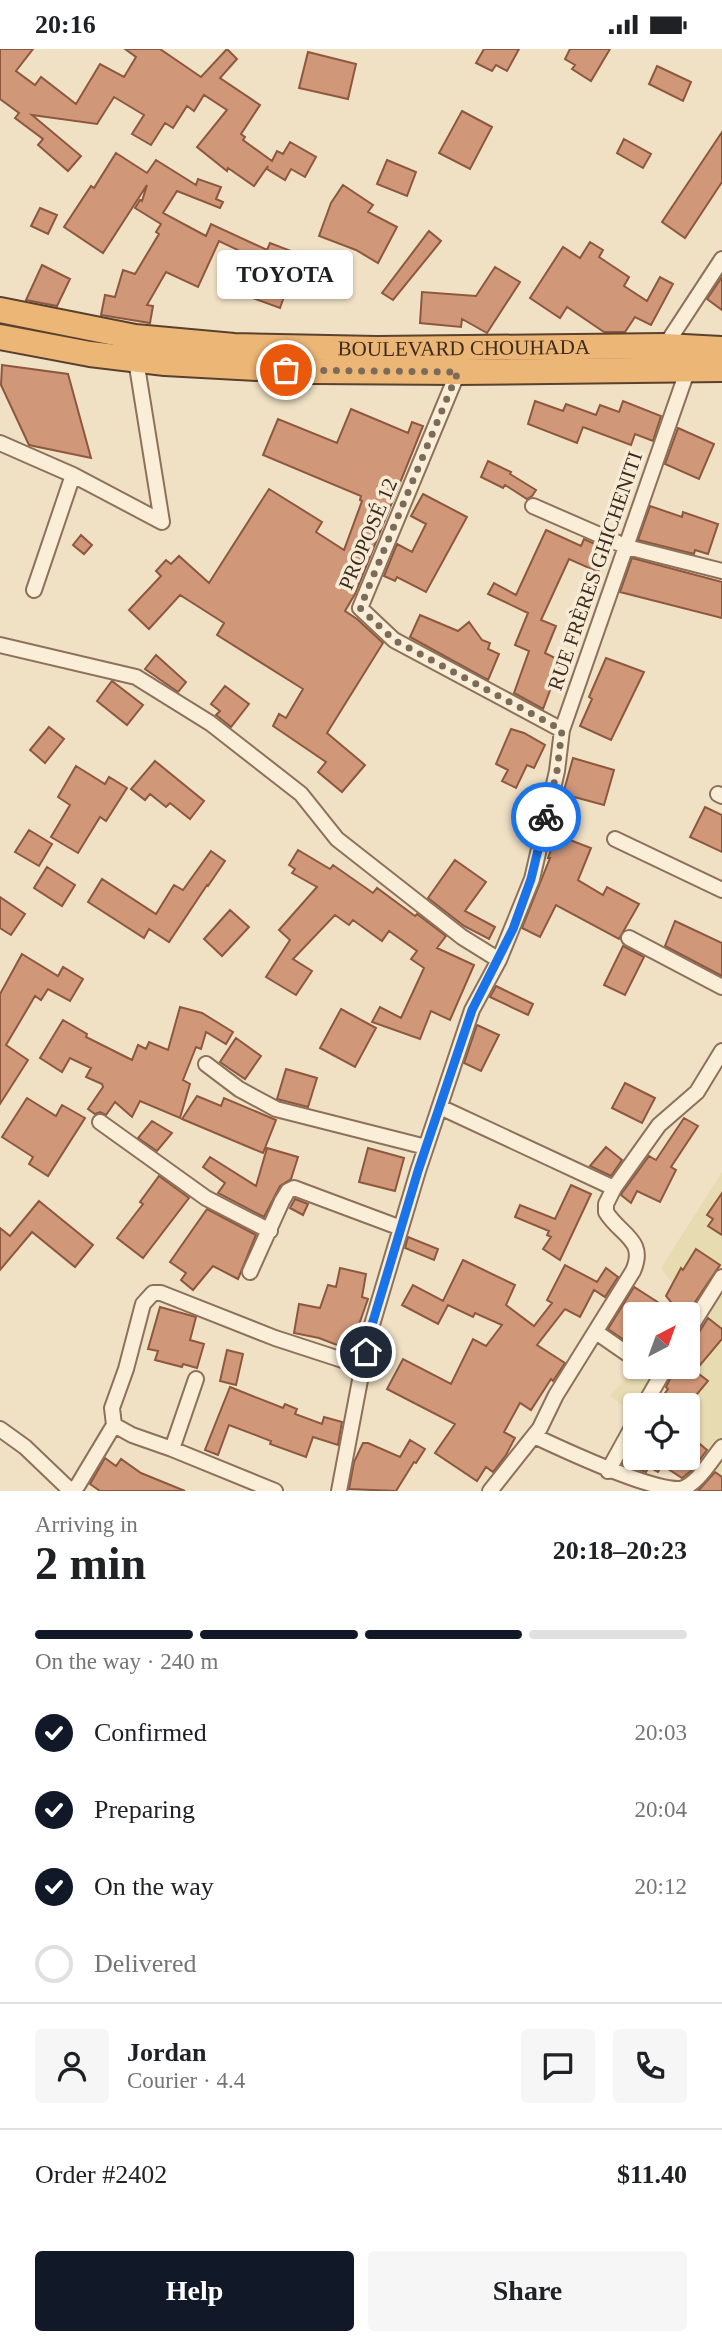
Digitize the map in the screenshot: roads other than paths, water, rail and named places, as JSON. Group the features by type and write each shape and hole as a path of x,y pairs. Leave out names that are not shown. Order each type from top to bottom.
{"highway":[{"name":"BOULEVARD CHOUHADA","path":"0,310 135,337 234,346 377,349 665,346 692,358 722,349"},
{"path":"0,337 136,360 313,371 458,372 692,358 722,369"}],"street":[{"path":"665,346 722,259"},
{"name":"RUE FRÈRES GHICHENITI","path":"339,1491 368,1338 426,1147 472,1010 499,960 531,879 557,771 562,730 692,358"},
{"path":"0,443 73,475 162,522 136,360"},
{"name":"PROPOSÉ 12","path":"458,372 360,608 394,640 562,730"},
{"path":"34,590 73,475"},
{"path":"533,506 626,547 722,571"},
{"path":"0,645 136,677 210,723 301,794 337,839 462,937 499,960"},
{"path":"615,839 722,890"},
{"path":"629,938 722,987"},
{"path":"490,1491 541,1428 555,1395 596,1332 638,1259 638,1249 611,1221 606,1212 606,1204 614,1188 659,1125 697,1092 722,1051"},
{"path":"206,1063 239,1089 276,1109 426,1147"},
{"path":"440,1107 614,1188"},
{"path":"100,1122 206,1198 270,1231"},
{"path":"250,1272 282,1201 288,1191 294,1188 401,1228"},
{"path":"700,1312 722,1277"},
{"path":"0,1429 78,1489 114,1425 112,1408 126,1369 143,1304 153,1293 171,1297 275,1338 363,1367"},
{"path":"596,1332 623,1351"},
{"path":"172,1449 197,1379"},
{"path":"114,1425 132,1435 275,1491"},
{"path":"534,1436 608,1471 662,1491 679,1490 689,1485 722,1447"},
{"path":"608,1471 623,1444"}],"place":[{"name":"TOYOTA","path":"286,370"}]}
